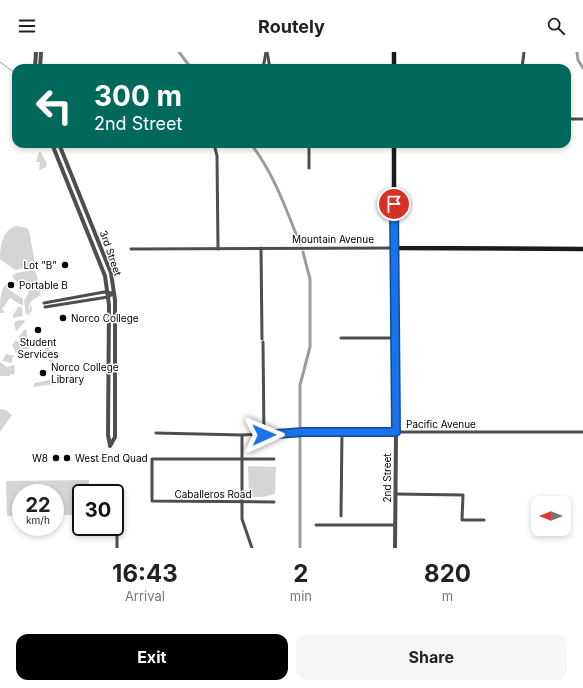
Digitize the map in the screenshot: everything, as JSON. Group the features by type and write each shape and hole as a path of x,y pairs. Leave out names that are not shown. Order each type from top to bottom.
{"main road":[{"path":"394,52 394,64"},
{"name":"2nd Street","path":"394,148 394,248"},
{"name":"Mountain Avenue","path":"394,248 583,249"}],"street":[{"path":"35,64 36,52"},
{"path":"40,64 41,52"},
{"path":"264,64 267,52"},
{"path":"267,52 269,64"},
{"path":"522,64 524,52"},
{"path":"571,119 583,119"},
{"name":"3rd Street","path":"54,148 102,266 108,291 108,435 110,446 115,437 114,293 107,259 61,148"},
{"path":"215,148 217,156 218,249"},
{"path":"309,148 309,168"},
{"path":"82,216 88,215"},
{"path":"261,248 264,435"},
{"name":"Mountain Avenue","path":"131,249 394,248"},
{"name":"2nd Street","path":"394,248 396,432 395,548"},
{"path":"44,303 108,291 114,293"},
{"path":"45,308 108,297 114,293"},
{"path":"341,338 394,338"},
{"name":"Pacific Avenue","path":"156,433 264,435 303,432 583,432"},
{"path":"341,516 342,432"},
{"path":"242,435 242,519 252,548"},
{"name":"Caballeros Road","path":"242,459 152,459 152,501 274,502"},
{"path":"242,459 274,459"},
{"path":"396,494 463,495 462,520 484,520"},
{"path":"316,525 395,524"},
{"path":"117,536 117,548"}],"shaded area":[{"path":"39,152 41,152 47,164 46,167 39,170 40,162 36,162"},
{"path":"16,226 27,228 29,231 35,263 32,267 15,270 0,259 1,244 5,235 11,228"},
{"path":"34,270 36,272 41,295 30,303 29,311 31,303 32,311 29,313 30,315 26,314 24,301 29,292 12,276 16,273"},
{"path":"10,281 7,288 23,299 23,306 10,298 2,309 5,312 0,313 2,290"},
{"path":"19,306 22,308 23,316 13,318 13,315"},
{"path":"24,320 25,322 16,331 14,323 16,321"},
{"path":"26,329 28,341 26,342 18,338"},
{"path":"16,340 23,346 28,344 29,349 18,350 16,353 12,345"},
{"path":"45,348 49,348 53,366 49,362 48,355 40,357 47,353 39,352 45,350"},
{"path":"6,354 15,356 12,358 12,363 2,361"},
{"path":"0,362 7,367 14,365 15,372 13,375 0,376"},
{"path":"55,379 54,386 53,384 34,387 34,383"},
{"path":"0,409 6,410 12,415 0,432"},
{"path":"248,466 276,467 275,494 263,497 249,497"},
{"path":"89,480 89,484 72,484 72,515 64,515 64,484 12,484 12,516 7,516 6,481"}],"waterway":[{"path":"179,52 188,64"},
{"path":"577,52 578,60 583,68"},
{"path":"0,62 12,71"},
{"path":"254,148 273,180 300,244"},
{"path":"300,428 300,385 310,347 310,279 303,252"},
{"path":"300,436 300,548"}],"place":[{"name":"Lot \"B\"","path":"65,265"},
{"name":"Portable B","path":"11,285"},
{"name":"Norco College","path":"63,318"},
{"name":"Student Services","path":"38,330"},
{"name":"Norco College Library","path":"43,373"},
{"name":"W8","path":"56,458"},
{"name":"West End Quad","path":"67,458"}],"route":[{"path":"264,435 303,432 396,432 394,422 394,204"}]}
